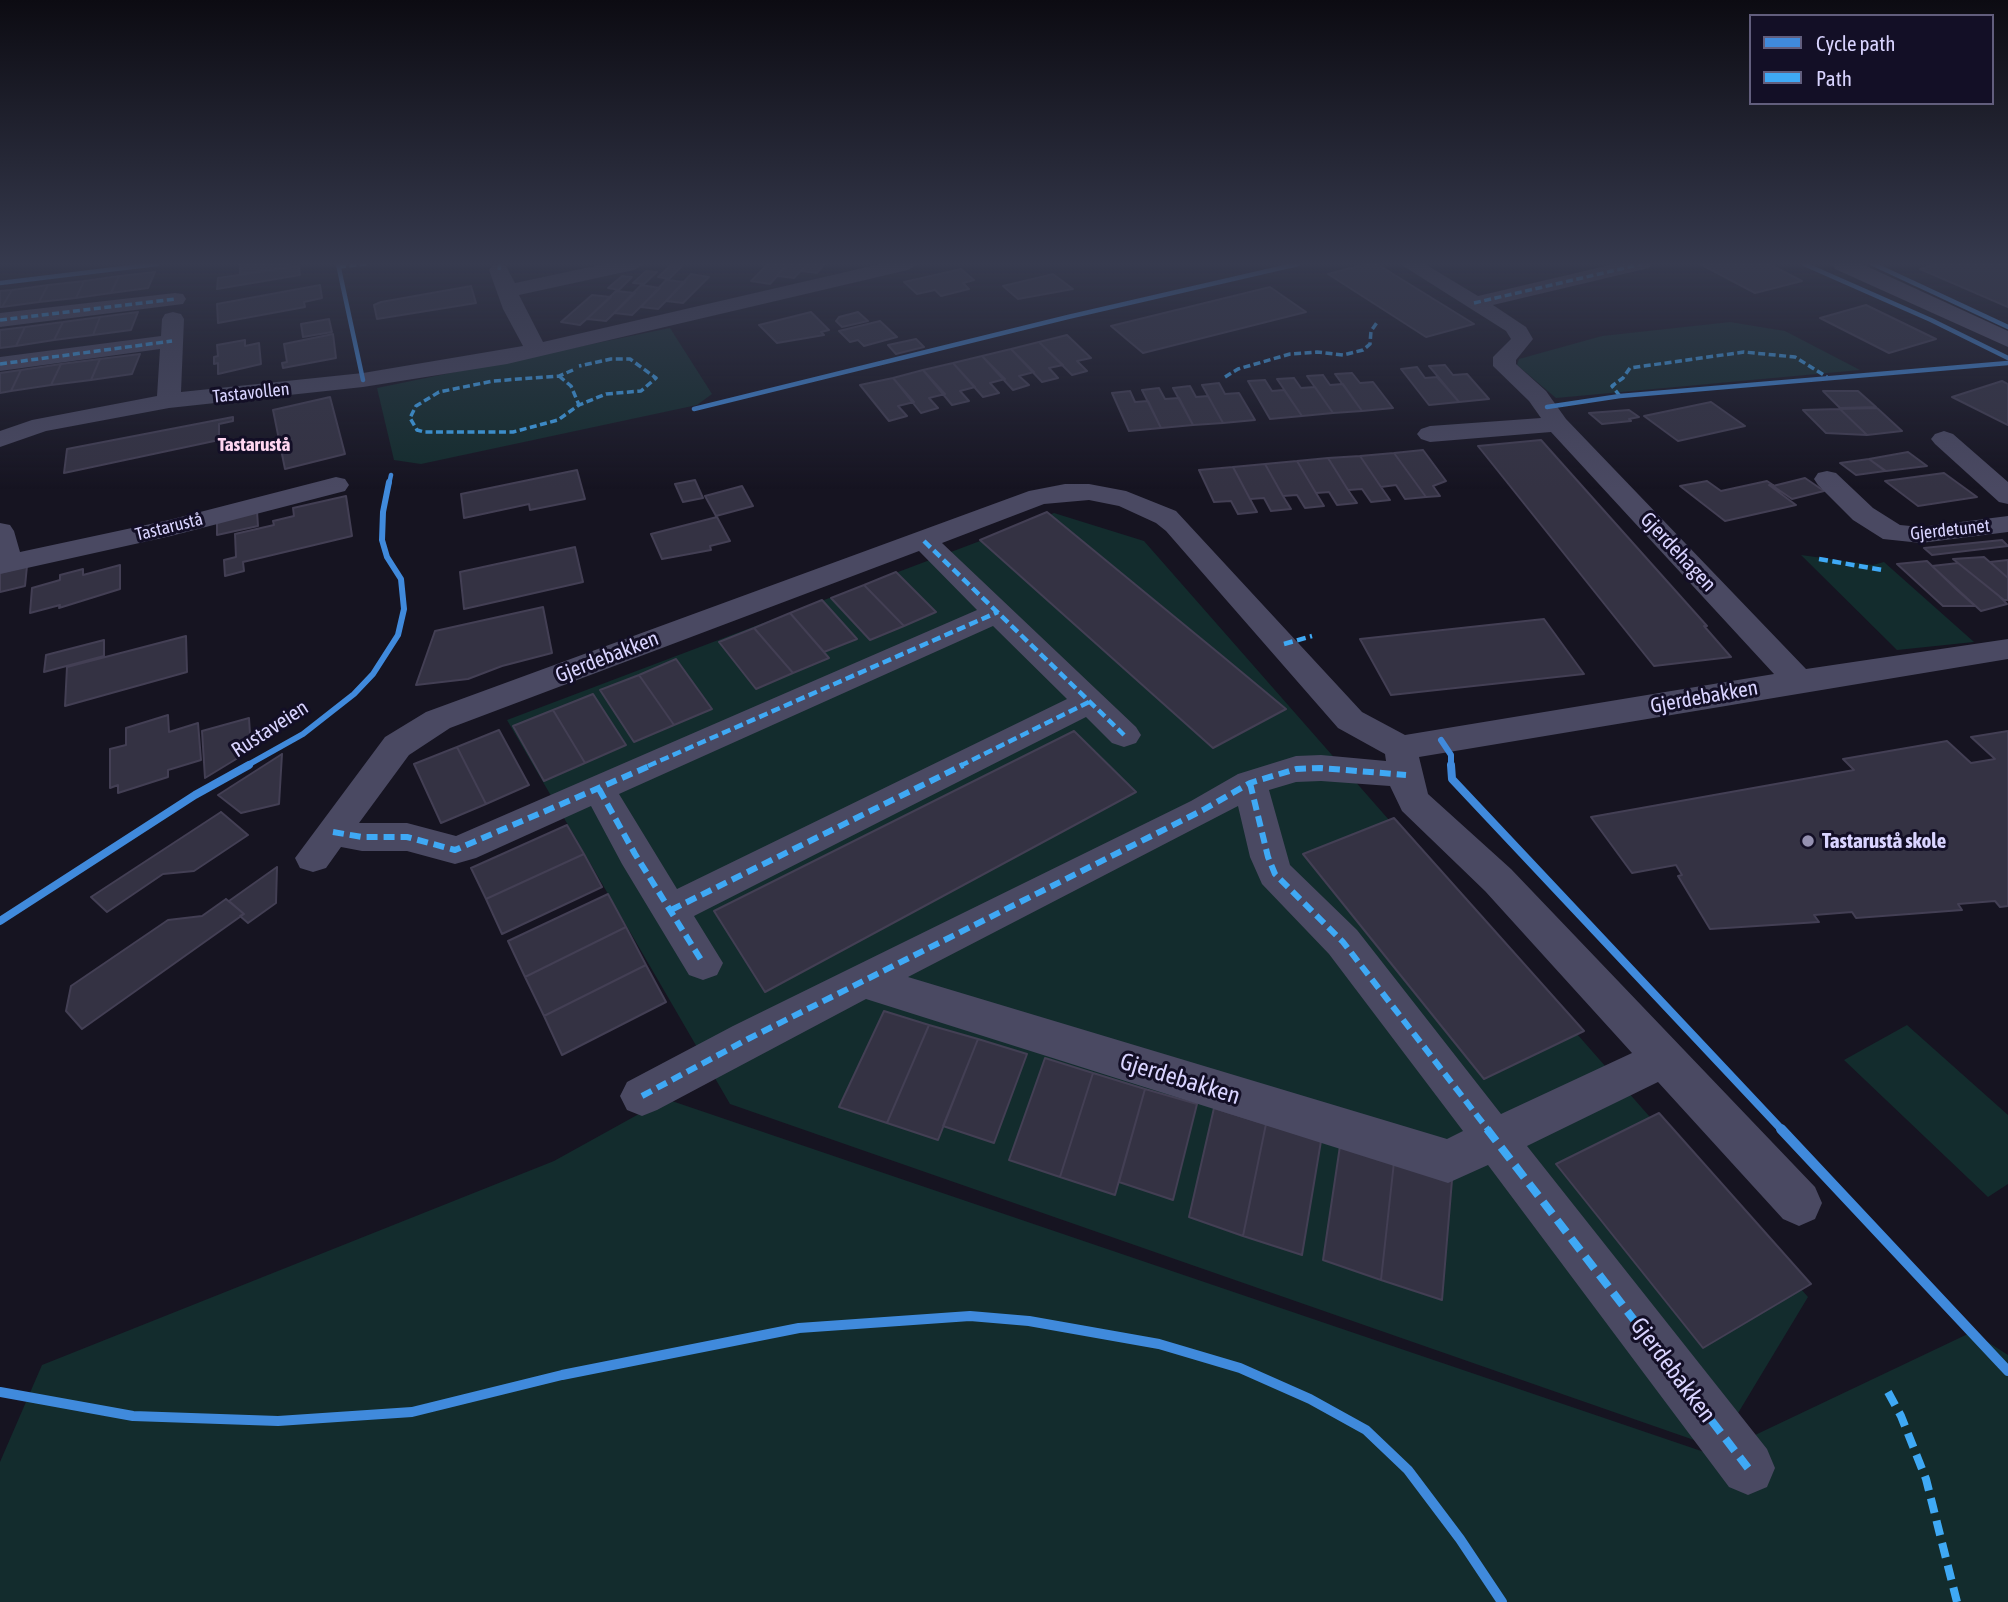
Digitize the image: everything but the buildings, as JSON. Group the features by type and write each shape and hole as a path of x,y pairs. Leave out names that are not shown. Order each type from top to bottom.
{"street":[{"path":"530,339 536,350"},
{"name":"Tastavollen","path":"0,439 41,425 169,401 441,369 585,339"},
{"name":"Gjerdehagen","path":"1522,339 1512,353 1504,357 1505,366 1538,396 1557,424 1799,681"},
{"path":"0,364 172,341 169,401"},
{"path":"1430,434 1557,424"},
{"name":"Gjerdetunet","path":"1944,439 2008,496"},
{"name":"Gjerdetunet","path":"1827,479 1863,514 1893,533 1921,535 2008,524"},
{"name":"Tastarustå","path":"5,564 170,528 336,485"},
{"name":"Gjerdebakken","path":"998,612 599,789 454,850 407,838 362,838 323,845 397,746 438,720 1051,494 1089,492 1137,502 1166,517 1350,720 1403,761"},
{"path":"0,531 5,564"},
{"path":"924,541 1124,735"},
{"name":"Gjerdebakken","path":"642,1096 748,1039 1203,810 1250,783 1296,769 1403,761 1799,681 2008,649"},
{"path":"671,910 1091,701"},
{"path":"1403,761 1407,787 1414,802 1498,880 1799,1203"},
{"name":"Gjerdebakken","path":"1250,783 1268,857 1275,874 1343,942 1748,1468"},
{"path":"599,789 635,854 703,963"},
{"name":"Gjerdebakken","path":"863,981 1448,1161 1665,1058"}],"green space":[{"path":"617,339 677,339 712,394 697,405 421,464 394,460 377,388"},
{"path":"1592,339 1800,339 1860,370 1556,398 1517,365 1519,359"},
{"path":"1054,513 1144,541 1808,1297 1717,1448 730,1104 507,720"},
{"path":"1801,555 1873,565 1884,562 1974,642 1897,650"},
{"path":"1907,1025 2008,1115 2008,1184 1988,1197 1844,1060"},
{"path":"666,1099 1713,1455 1972,1332 2008,1355 2008,1602 0,1602 0,1462 42,1365 554,1161"}],"marked path":[{"path":"1225,377 1238,369 1290,354 1317,352 1343,355 1363,350 1370,344 1370,339"},
{"path":"0,364 172,341"},
{"path":"1620,396 1612,386 1623,378 1630,368 1744,352 1795,357 1827,377"},
{"path":"573,370 559,376 493,381 439,392 416,406 410,418 417,430 424,432 513,432 558,420 579,405 606,394 641,391 656,378 630,359 611,359 579,366"},
{"path":"559,376 571,386 579,405"},
{"path":"924,541 1124,735"},
{"path":"1819,559 1882,570"},
{"path":"333,832 362,837 407,837 455,850 463,848 998,612"},
{"path":"1284,644 1312,636"},
{"path":"671,910 1091,701"},
{"path":"642,1096 748,1039 1203,810 1250,783 1296,769 1321,768 1406,775"},
{"path":"1250,783 1268,857 1275,874 1343,942 1748,1468"},
{"path":"599,789 635,854 703,963"},
{"path":"1888,1392 1901,1416 1926,1479 1957,1602"}],"cycle path":[{"path":"354,339 363,380"},
{"path":"694,409 980,339"},
{"path":"1969,339 2008,358"},
{"path":"1547,407 1620,396 2008,363"},
{"name":"Rustaveien","path":"0,921 195,795 303,734 354,694 373,674 398,635 404,609 401,579 387,557 382,540 383,512 391,475"},
{"path":"1441,740 1451,755 1452,779 2008,1371"},
{"path":"0,1392 133,1416 278,1421 412,1412 562,1375 799,1328 970,1316 1029,1321 1159,1344 1240,1368 1310,1399 1366,1430 1408,1470 1460,1539 1502,1602"}],"place":[{"name":"Tastarustå skole","path":"1808,841"}],"district":[{"name":"Tastarustå","path":"254,445"}]}
